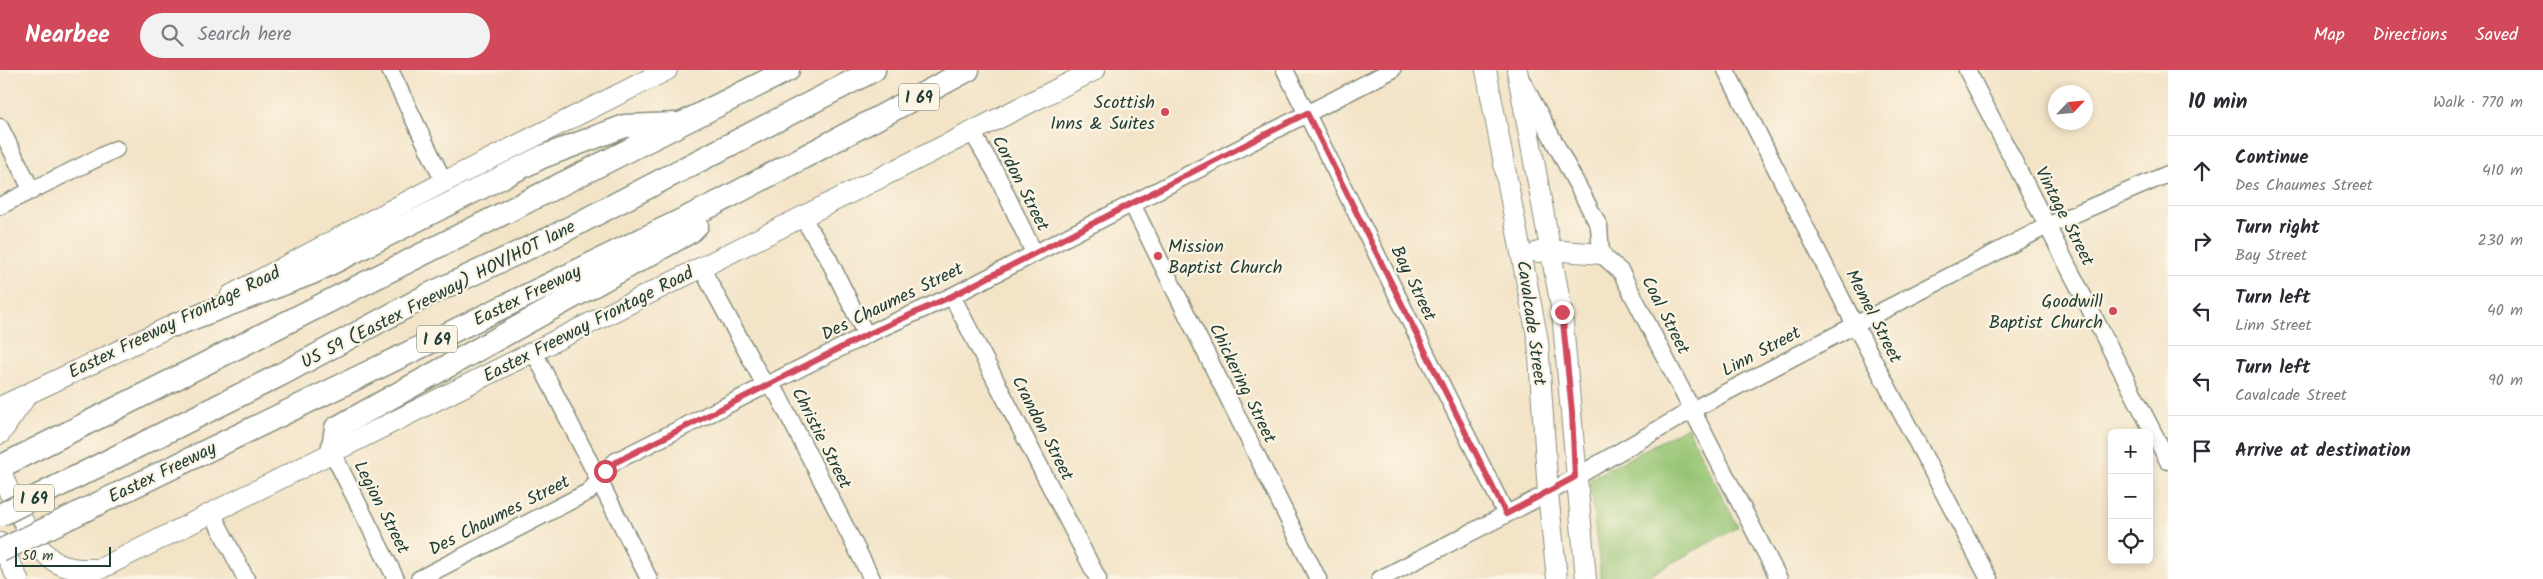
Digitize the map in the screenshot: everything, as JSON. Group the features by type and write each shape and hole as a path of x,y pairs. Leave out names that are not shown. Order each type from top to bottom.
{"highway":[{"name":"I 69","path":"0,467 788,70"},
{"name":"US 59 (Eastex Freeway) HOV/HOT lane","path":"0,515 66,475 280,375 430,294 554,236 714,151 874,70"},
{"name":"Eastex Freeway","path":"0,551 719,202 968,70"},
{"path":"175,326 312,273 542,158 625,126 685,123"},
{"path":"332,452 336,428 690,232 719,202"},
{"name":"I 69","path":"0,501 66,475"}],"main road":[{"name":"Eastex Freeway Frontage Road","path":"0,407 175,326 444,182 667,70"},
{"name":"Eastex Freeway Frontage Road","path":"80,579 95,574 212,512 1095,70"},
{"name":"Cavalcade Street","path":"1486,70 1523,255 1538,342 1548,493 1557,579"},
{"name":"Cavalcade Street","path":"1518,72 1566,348 1575,477 1586,579"},
{"path":"1523,255 1550,250 1600,254"},
{"path":"0,434 28,394"},
{"path":"0,467 24,520 41,549 49,558 74,569 95,574"},
{"path":"0,542 18,579"}],"street":[{"path":"390,70 444,182"},
{"name":"Bay Street","path":"1285,70 1506,514"},
{"name":"Des Chaumes Street","path":"419,579 588,492 599,481 608,467 616,462 866,335 952,296 1034,252 1132,204 1392,70"},
{"name":"Memel Street","path":"1726,70 1855,325 1989,579"},
{"name":"Vintage Street","path":"1967,70 2168,461"},
{"path":"1518,72 1599,226 1600,254"},
{"path":"0,126 32,191"},
{"name":"Cordon Street","path":"972,132 996,173 1034,252"},
{"path":"0,206 116,149"},
{"name":"Linn Street","path":"1380,579 1548,493 1692,410 2047,226 2168,174"},
{"name":"Chickering Street","path":"1132,204 1318,579"},
{"path":"802,217 828,258 866,335"},
{"name":"Coal Street","path":"1600,254 1621,272 1780,579"},
{"name":"Christie Street","path":"701,267 761,378 778,395 872,579"},
{"name":"Crandon Street","path":"952,296 1098,579"},
{"path":"534,352 649,579"},
{"name":"Legion Street","path":"332,452 396,579"},
{"path":"212,512 246,579"}],"green space":[{"path":"1687,427 1738,527 1642,579 1601,579 1590,479"}],"place":[{"name":"Scottish Inns & Suites","path":"1165,112"},
{"name":"Mission Baptist Church","path":"1158,256"},
{"name":"Goodwill Baptist Church","path":"2113,311"}],"route":[{"path":"605,471 616,462 768,384 866,335 952,296 1034,252 1132,204 1307,113 1506,514 1575,477 1572,412 1562,312"}]}
